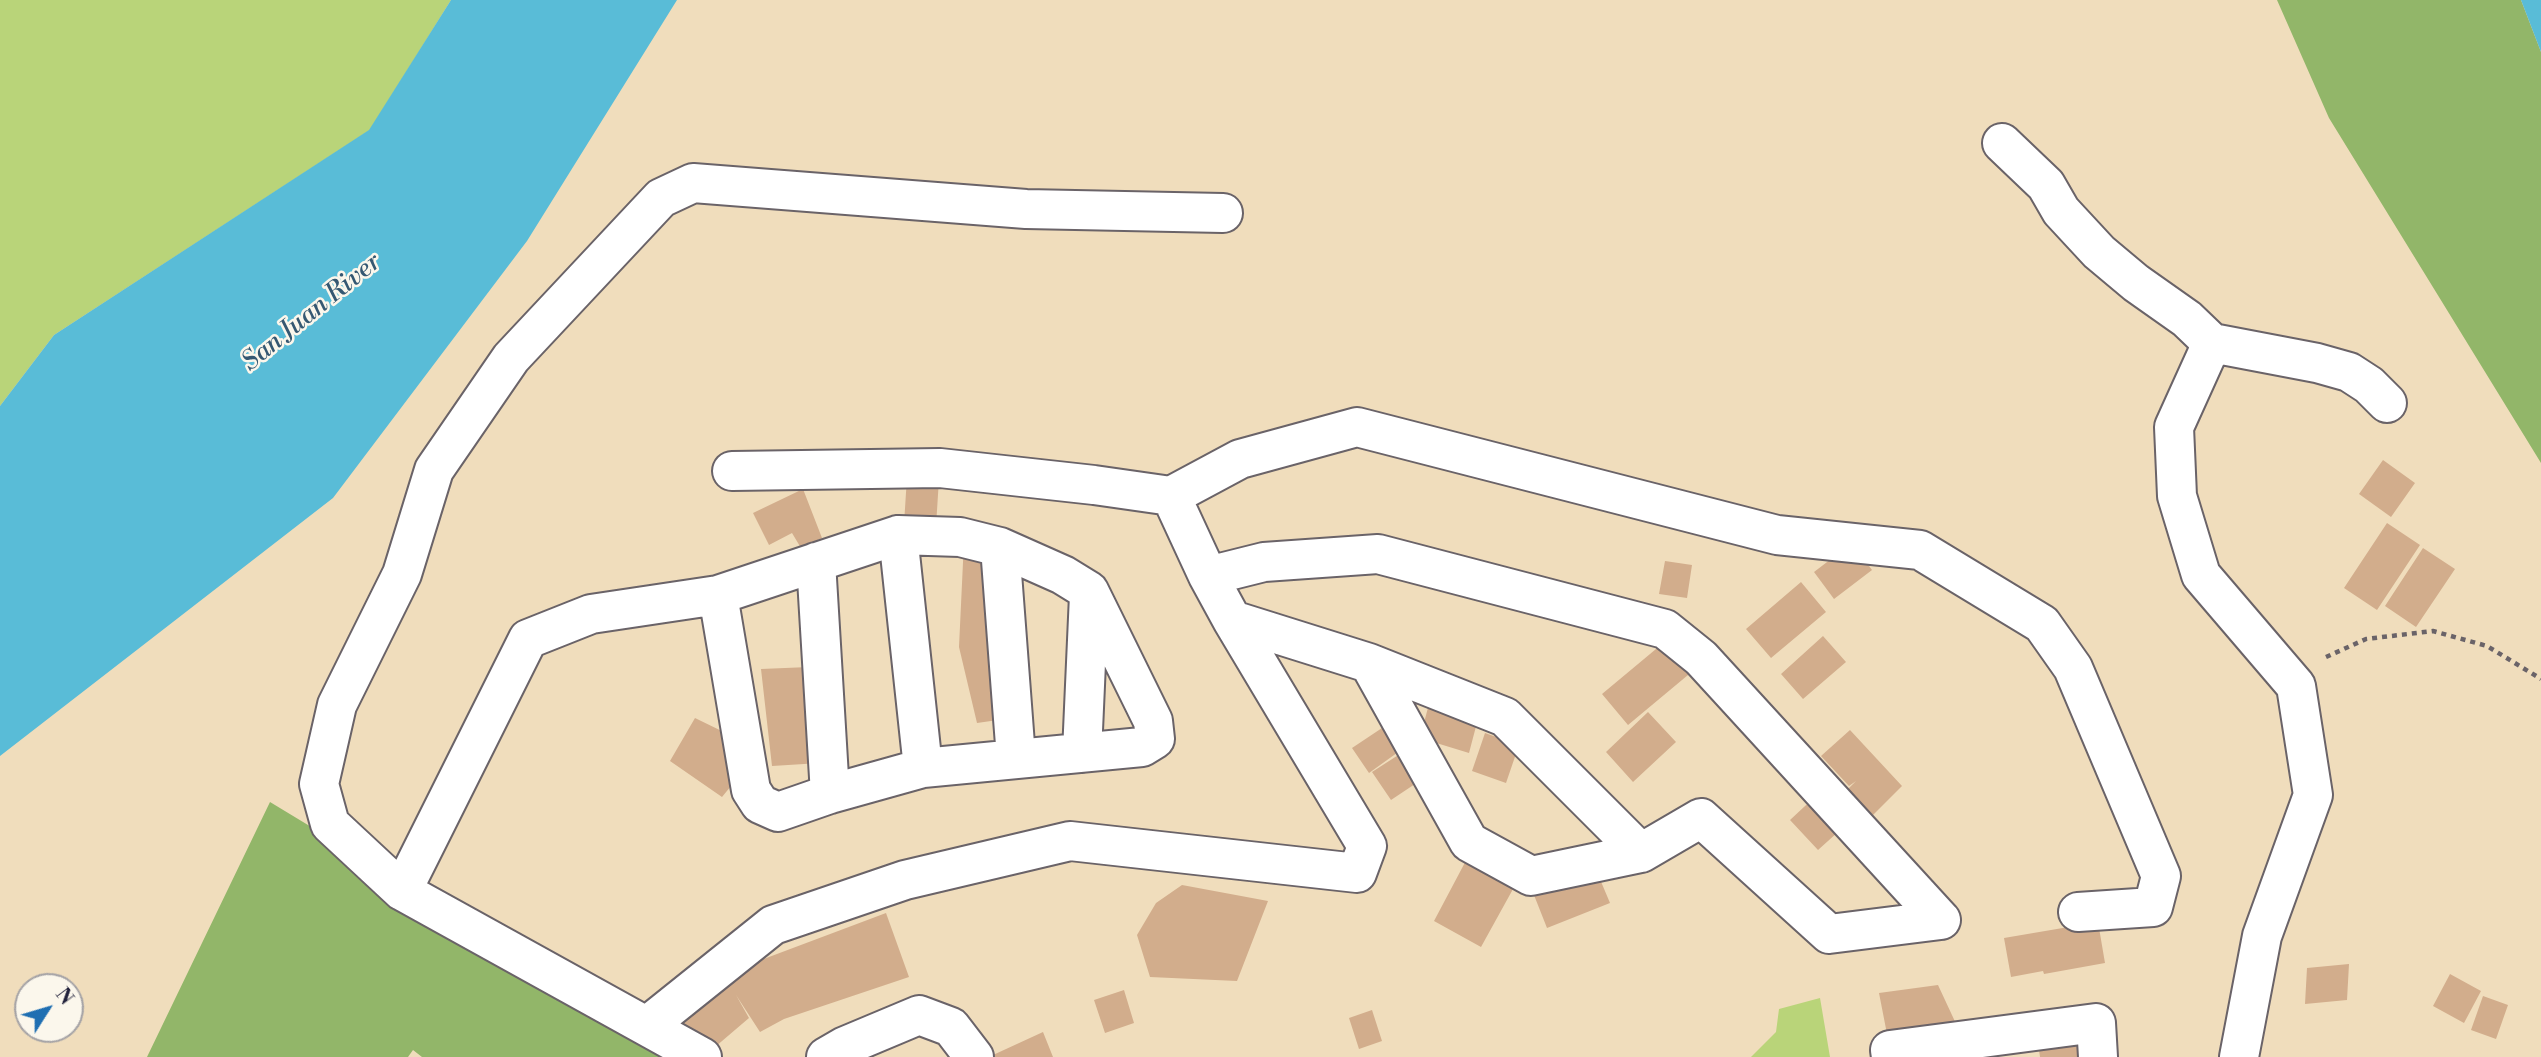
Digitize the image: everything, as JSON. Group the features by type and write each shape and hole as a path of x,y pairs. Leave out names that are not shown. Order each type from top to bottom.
{"street":[{"path":"2002,143 2046,185 2061,211 2099,252 2136,283 2187,318 2212,343 2317,363 2349,372 2369,385 2387,403"},
{"path":"702,1057 402,891 330,824 319,783 337,705 402,574 434,470 511,358 661,198 693,183 1026,209 1223,213"},
{"path":"2212,343 2174,427 2177,496 2200,575 2296,685 2313,794 2262,936 2239,1057"},
{"path":"732,471 940,468 1171,496 1240,459 1357,427 1777,535 1920,550 2042,624 2073,668 2161,876 2153,907 2078,912"},
{"path":"647,1026 773,925 905,880 1070,841 1357,873 1367,846 1232,621 1171,496"},
{"path":"402,891 528,639 591,614 718,594 898,535 960,537 1000,547 1063,575 1089,591 1153,721 1155,739 1142,747 923,768 830,794 778,813 760,804 751,790 718,594"},
{"path":"898,535 923,768"},
{"path":"1000,547 1016,758"},
{"path":"1208,576 1264,562 1378,554 1665,629 1702,658 1941,920 1829,934 1701,818 1641,853 1531,876 1469,842 1369,663"},
{"path":"816,562 830,794"},
{"path":"1082,753 1089,591"},
{"path":"1232,621 1369,663 1505,717 1641,853"},
{"path":"826,1057 845,1046 919,1015 951,1027 974,1057"},
{"path":"1891,1057 1890,1050 2096,1023 2098,1057"}],"path":[{"path":"2296,685 2309,665 2366,639 2433,631 2487,646 2541,679"}],"green space":[{"path":"0,0 451,0 370,130 54,335 0,406"},
{"path":"2277,0 2521,0 2541,52 2541,463 2329,118"},
{"path":"270,802 687,1057 422,1057 413,1050 408,1057 147,1057"},
{"path":"1820,998 1830,1057 1751,1057 1776,1032 1779,1009"}],"water":[{"name":"San Juan River","path":"451,0 677,0 527,241 333,498 0,756 0,406 54,335 369,130"},
{"path":"2521,0 2541,0 2541,52"}],"building":[{"path":"2383,460 2415,483 2391,517 2359,494"},
{"path":"907,477 939,479 936,526 904,524"},
{"path":"803,489 822,538 801,548 792,533 769,545 753,513"},
{"path":"2387,523 2420,545 2377,610 2344,588"},
{"path":"964,541 994,553 1012,718 977,723 959,647"},
{"path":"1852,543 1872,570 1834,599 1814,572"},
{"path":"2423,548 2455,569 2416,627 2385,606"},
{"path":"1665,561 1692,565 1687,598 1659,594"},
{"path":"1801,582 1826,612 1771,658 1746,629"},
{"path":"1823,636 1846,662 1803,699 1781,674"},
{"path":"1668,639 1694,670 1628,725 1602,694"},
{"path":"809,667 820,763 772,766 761,669"},
{"path":"1430,700 1479,715 1469,753 1420,738"},
{"path":"1648,712 1676,742 1633,782 1606,752"},
{"path":"695,718 736,738 740,775 722,797 670,761"},
{"path":"1385,726 1401,750 1369,773 1352,748"},
{"path":"1850,730 1902,786 1873,815 1848,789 1856,781 1849,786 1821,756"},
{"path":"1485,733 1519,745 1506,783 1472,771"},
{"path":"1403,752 1421,780 1391,800 1372,772"},
{"path":"1819,793 1848,823 1818,850 1790,820"},
{"path":"1470,853 1518,880 1481,947 1434,921"},
{"path":"1594,865 1610,903 1547,928 1532,890"},
{"path":"1182,885 1268,901 1237,981 1150,977 1137,935 1156,903"},
{"path":"886,913 909,977 784,1019 760,1032 736,995 749,1018 715,1047 674,1021 761,960"},
{"path":"2098,922 2105,963 2011,977 2004,938"},
{"path":"2349,964 2347,1000 2305,1004 2307,968"},
{"path":"2450,974 2481,991 2464,1023 2433,1006"},
{"path":"1938,985 1958,1028 1887,1034 1879,993"},
{"path":"1124,990 1134,1023 1105,1033 1094,1000"},
{"path":"2483,996 2508,1005 2496,1039 2471,1030"},
{"path":"1372,1010 1382,1041 1359,1049 1349,1018"},
{"path":"2076,1028 2084,1057 2040,1057 2037,1037"},
{"path":"1043,1032 1053,1057 993,1055"}]}
